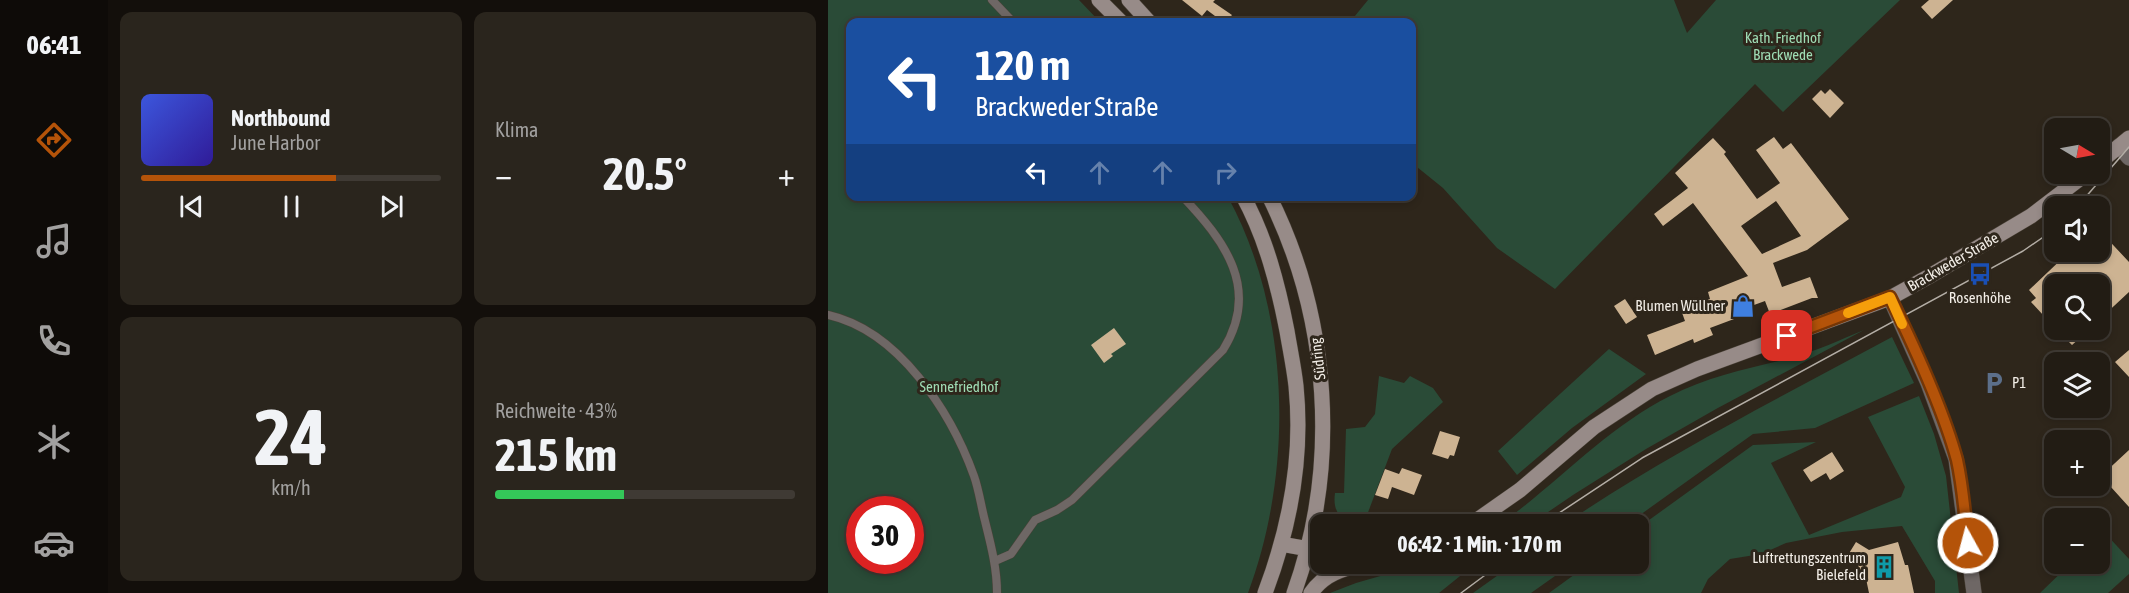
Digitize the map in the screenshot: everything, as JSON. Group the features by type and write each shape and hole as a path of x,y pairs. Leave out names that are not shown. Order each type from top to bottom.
{"main road":[{"path":"1099,0 1117,18"},
{"path":"1129,0 1145,18"},
{"path":"1141,0 1152,18"},
{"path":"2110,156 2126,147"},
{"name":"Brackweder Straße","path":"1486,514 1520,490 1594,427 1652,389 1697,369 1890,297 2031,216 2073,184"},
{"name":"Südring","path":"1245,201 1260,232 1279,292 1296,384 1298,443 1296,472 1287,523"},
{"name":"Südring","path":"1272,201 1281,220 1304,284 1318,348 1322,447 1317,514"},
{"path":"1265,593 1287,523 1310,528"},
{"path":"1281,544 1310,549"},
{"path":"1294,593 1310,559"},
{"path":"1311,593 1320,581 1331,574"}],"street":[{"path":"1890,297 1928,383 1956,459 1974,593"}],"lane":[{"path":"992,0 1009,18"},
{"path":"995,561 1011,554 1035,520 1072,500 1223,350 1230,338 1239,299 1238,277 1234,264 1219,238 1186,201"},
{"path":"828,315 844,319 865,330 897,354 916,374 948,419 974,476 995,561 997,593"}],"green space":[{"name":"Sennefriedhof","path":"828,0 1079,0 1096,18 846,18 846,201 1230,201 1249,242 1264,291 1274,341 1279,392 1278,444 1273,496 1263,545 1248,593 828,593"},
{"name":"Kath. Friedhof Brackwede","path":"1368,0 1674,0 1687,33 1716,0 1900,0 1783,112 1755,84 1555,289 1497,248 1443,188 1416,166 1416,18 1353,18"},
{"path":"1864,330 1646,449 1545,514 1513,514 1624,424 1670,396 1714,378 1810,352"},
{"path":"1892,337 1914,383 1815,428 1753,434 1641,514 1580,514 1643,474"},
{"path":"1609,349 1646,374 1572,428 1517,475 1498,451"},
{"path":"1379,376 1404,383 1410,376 1433,388 1443,402 1392,449 1367,514 1338,514 1335,507 1335,493 1344,493 1346,429 1365,427 1375,414"},
{"path":"1919,396 1934,434 1946,476 1959,593 1935,593 1935,581 1902,526 1842,532 1786,543 1761,554 1730,559 1708,579 1701,593 1549,593 1575,574 1649,574 1649,520 1753,445 1816,442 1771,463 1809,535 1901,497 1905,487 1868,417"},
{"path":"2110,538 2129,559 2129,574 2108,593 2040,593 2060,574 2110,574"},
{"path":"1387,574 1463,574 1439,593 1330,593"},
{"path":"1500,574 1558,574 1531,593 1473,593"}],"building":[{"path":"1182,0 1215,0 1213,2 1232,15 1229,18 1218,18 1207,10 1202,16"},
{"path":"1929,0 1953,0 1932,19 1921,7"},
{"path":"1830,89 1844,103 1830,118 1812,99 1821,90 1825,94"},
{"path":"1774,137 1783,149 1791,143 1849,219 1807,250 1773,263 1782,287 1810,277 1818,298 1812,298 1770,314 1765,301 1743,309 1744,311 1733,316 1734,319 1710,328 1713,335 1694,343 1693,339 1655,355 1647,335 1685,321 1681,310 1710,299 1708,292 1748,276 1693,203 1663,226 1654,214 1688,188 1675,173 1713,138 1726,152 1724,154 1757,199 1780,183 1756,150","holes":["1776,201 1801,236 1762,254 1741,226"]},
{"path":"2110,242 2129,262 2129,292 2110,310 2110,274 2046,274 2058,262 2110,262"},
{"path":"2044,276 2044,316 2031,302 2036,298 2029,290"},
{"path":"1625,299 1637,317 1626,324 1614,306"},
{"path":"1114,328 1126,344 1111,354 1113,356 1104,363 1091,345"},
{"path":"2067,340 2078,340 2072,345"},
{"path":"2129,350 2129,377 2115,362"},
{"path":"1440,431 1460,437 1454,456 1450,455 1448,459 1432,454"},
{"path":"2129,450 2129,507 2110,486 2110,468"},
{"path":"1832,452 1844,471 1830,480 1826,473 1811,482 1803,470"},
{"path":"1402,468 1422,475 1414,495 1392,487 1388,499 1375,495 1385,469 1399,474"},
{"name":"Luftrettungszentrum Bielefeld","path":"1856,542 1869,550 1898,542 1905,565 1908,565 1914,593 1869,593 1865,574 1860,575 1857,561 1848,555"}],"tram line":[{"path":"2087,196 2129,147"},
{"path":"1558,514 1642,458 2023,251 2044,237"},
{"path":"1461,593 1487,574"}],"slow traffic":[{"path":"1848,313 1890,297 1902,324"}],"place":[{"name":"Rosenhöhe","path":"1980,274"},
{"name":"Blumen Wüllner","path":"1743,306"},
{"name":"P1","path":"1994,383"},
{"name":"Luftrettungszentrum Bielefeld","path":"1884,567"}],"route":[{"path":"1787,336 1890,297 1928,383 1953,448 1961,482 1968,543"}]}
